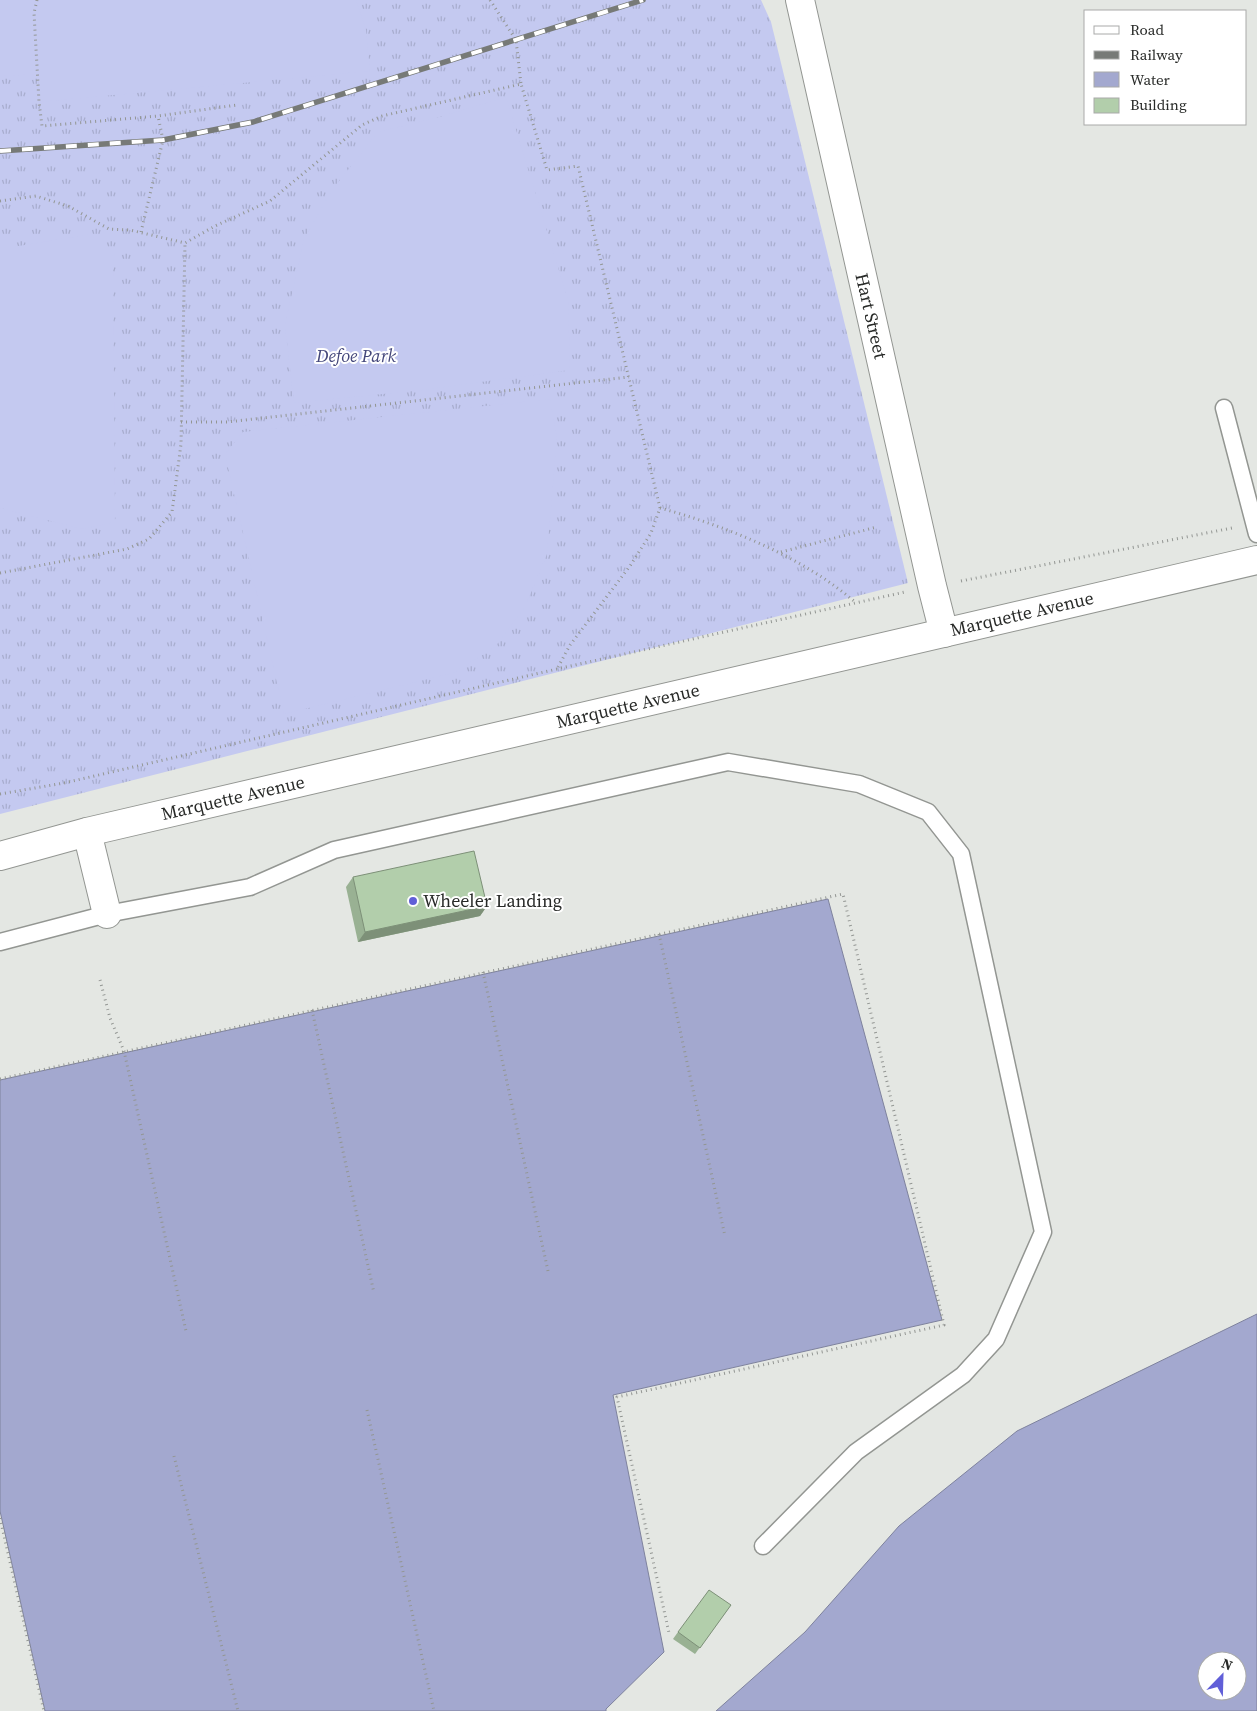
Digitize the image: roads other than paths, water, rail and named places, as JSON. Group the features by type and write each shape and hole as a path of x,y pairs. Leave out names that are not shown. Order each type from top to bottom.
{"street":[{"name":"Hart Street","path":"800,0 944,632"},
{"name":"Marquette Avenue","path":"0,856 87,832 1257,560"},
{"path":"87,832 107,914"}],"lane":[{"path":"1224,408 1256,529"},
{"path":"0,942 107,914 250,887 334,850 728,762 859,784 928,812 962,854 1044,1232 996,1339 963,1375 856,1452 764,1546"}],"water":[{"path":"828,899 942,1320 613,1395 664,1652 606,1711 45,1711 0,1511 0,1080"},
{"path":"1257,1314 1257,1711 716,1711 805,1632 899,1526 1017,1431"}],"railway":[{"path":"0,151 163,140 253,122 643,0"}],"place":[{"name":"Wheeler Landing","path":"413,901"}],"park label":[{"name":"Defoe Park","path":"356,356"}]}
